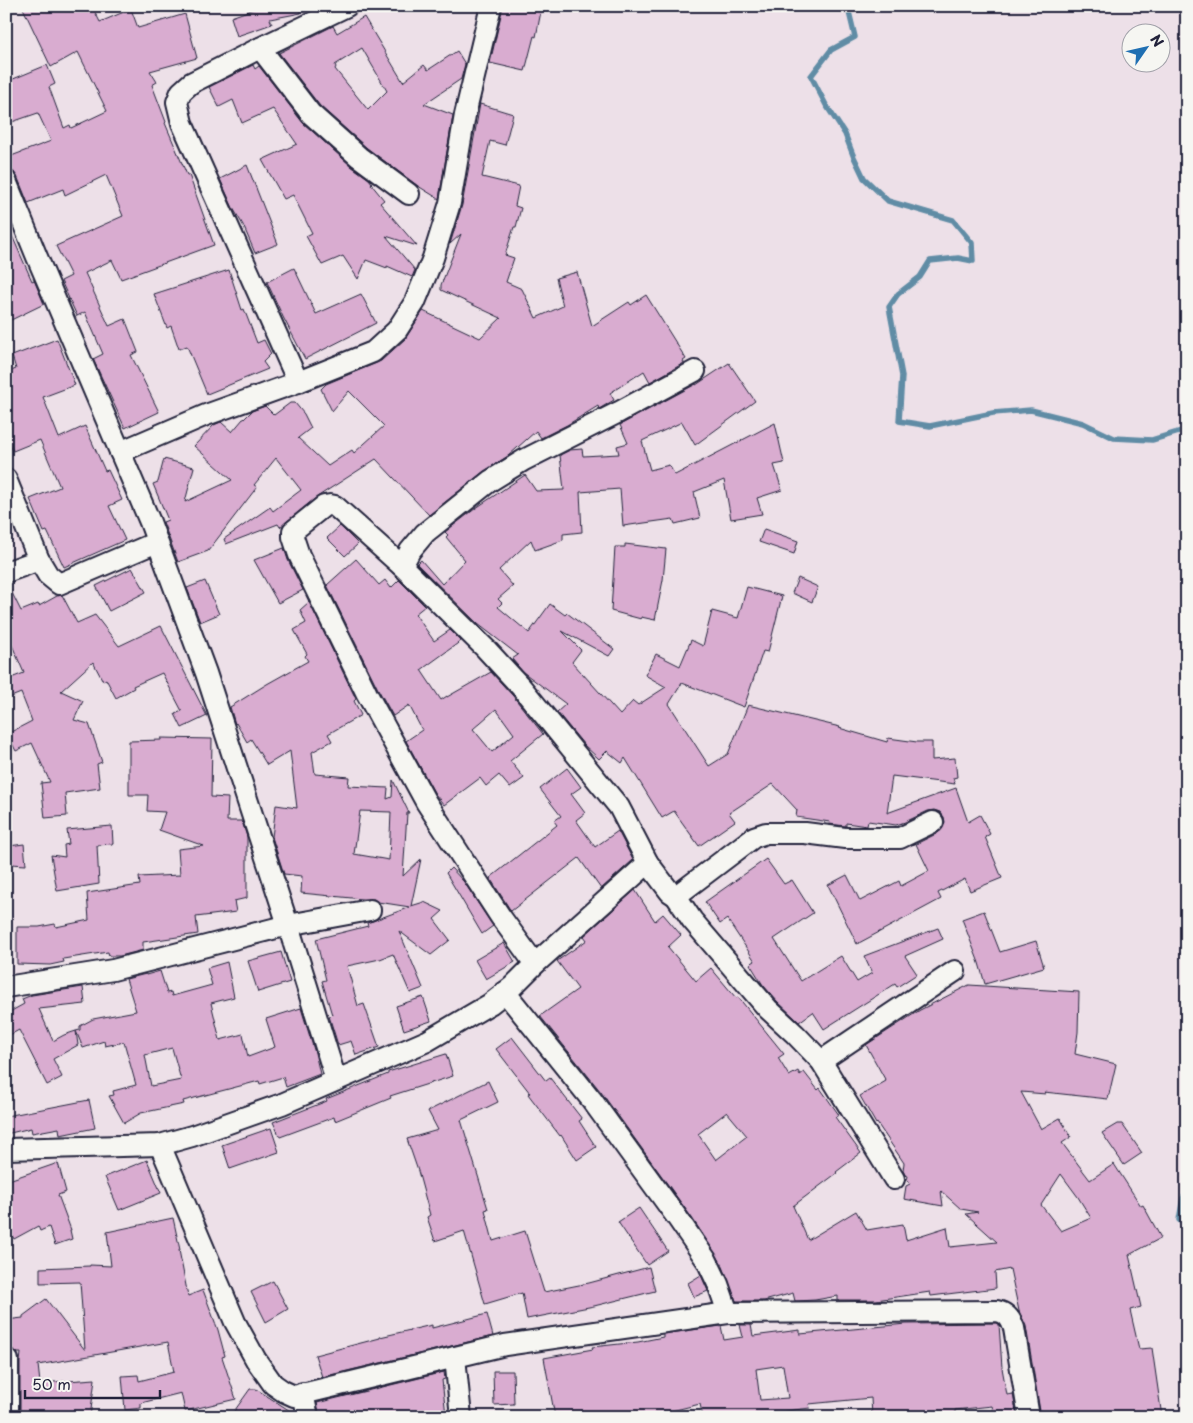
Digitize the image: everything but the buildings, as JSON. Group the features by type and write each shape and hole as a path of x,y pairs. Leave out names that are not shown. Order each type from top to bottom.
{"street":[{"path":"298,382 182,123 177,102 181,92 191,83 347,6"},
{"path":"120,452 206,415 298,382 373,352 397,330 415,302 433,258 450,203 465,115 484,28 491,6"},
{"path":"260,48 311,114 358,157 409,194"},
{"path":"6,181 150,522 206,673 336,1080"},
{"path":"402,566 410,551 425,533 490,481 524,460 695,371"},
{"path":"6,479 39,560 48,575 59,584 157,542"},
{"path":"535,964 500,916 421,794 367,694 299,555 293,531 324,506 335,506 402,566 486,649 522,688 619,807 648,863 670,892 676,896 692,920 768,1008 820,1061 894,1179"},
{"path":"6,572 39,560"},
{"path":"676,896 754,837 766,833 805,833 845,838 900,838 933,822"},
{"path":"6,1149 160,1145 192,1136 282,1104 426,1040 490,1004 648,863"},
{"path":"6,987 113,970 288,925 370,910"},
{"path":"820,1061 955,971"},
{"path":"505,992 591,1100 676,1216 707,1261 718,1284 728,1313"},
{"path":"160,1145 235,1322 256,1360 273,1384 282,1391 294,1396 505,1345 728,1313 990,1311 1004,1313 1008,1316 1014,1328 1030,1417"},
{"path":"455,1357 461,1417"},
{"path":"8,1360 8,1417"},
{"path":"303,1394 308,1417"}],"waterway":[{"path":"789,6 795,6"},
{"path":"831,6 849,12 855,37 831,50 811,76 826,105 845,134 864,178 888,201 953,220 972,243 973,261 958,258 930,261 920,277 898,294 889,307 902,376 899,421 930,426 993,413 1031,410 1083,423 1114,438 1152,440 1187,431"},
{"path":"1187,1194 1183,1198 1179,1220 1187,1225"}]}
